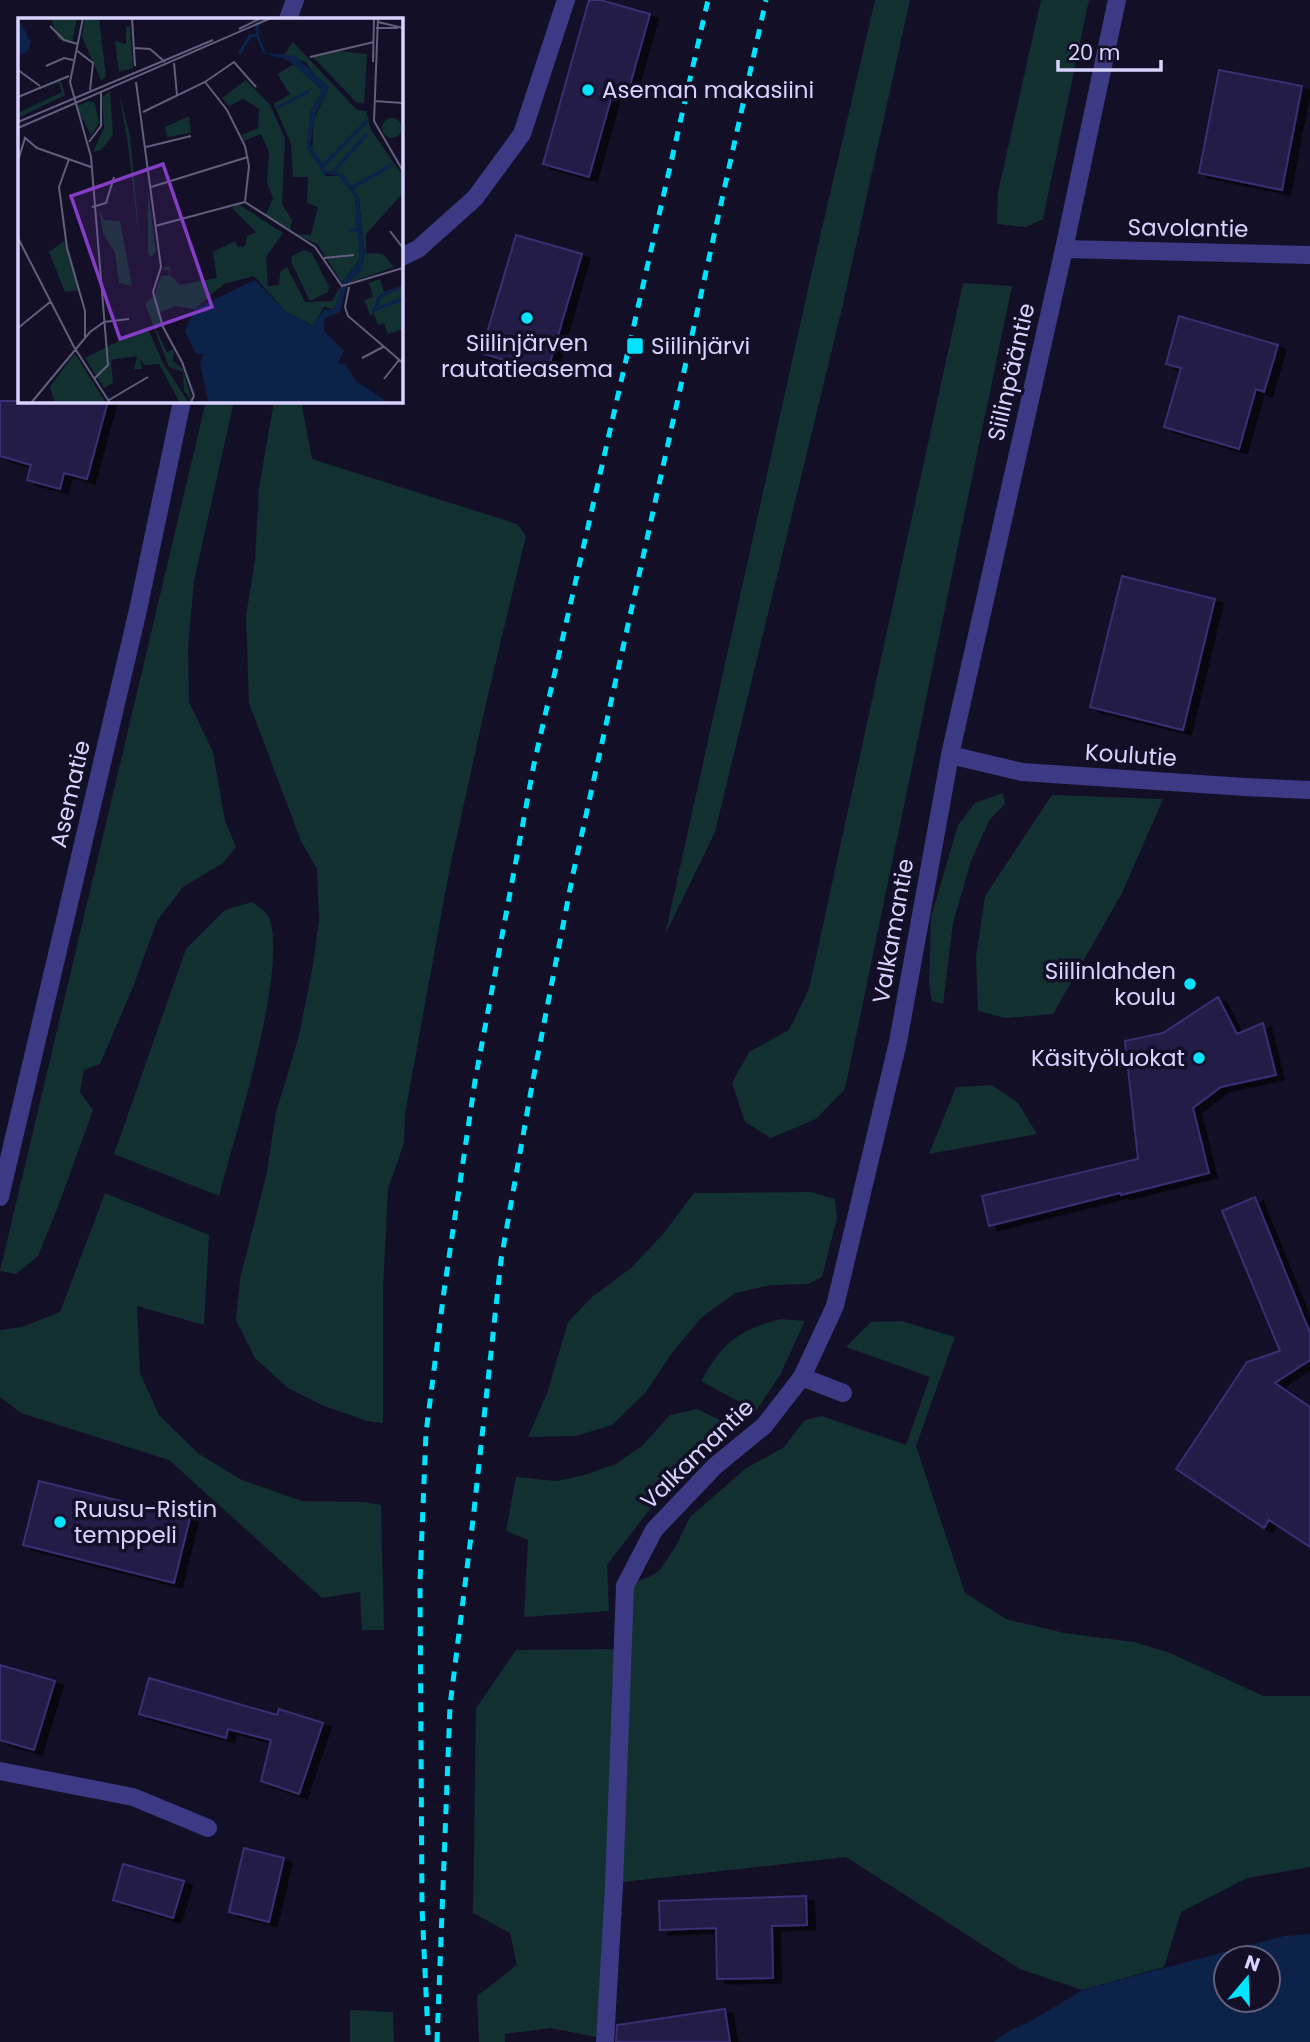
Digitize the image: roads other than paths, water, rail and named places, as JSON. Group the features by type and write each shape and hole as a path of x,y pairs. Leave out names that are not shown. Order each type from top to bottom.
{"street":[{"path":"288,18 295,0"},
{"path":"402,257 418,249 475,198 522,134 566,0"},
{"name":"Siilinpääntie","path":"950,755 1117,0"},
{"name":"Savolantie","path":"1064,249 1310,255"},
{"name":"Asematie","path":"0,1196 138,610 182,402"},
{"name":"Koulutie","path":"950,755 1022,772 1310,790"},
{"name":"Valkamantie","path":"606,2042 625,1586 653,1530 715,1466 764,1426 802,1377 835,1306 898,1042 950,755"},
{"path":"802,1377 843,1393"},
{"path":"0,1771 132,1797 208,1828"}],"water":[{"path":"1310,1934 1310,2042 994,2042 1082,1990 1212,1955 1212,2014 1282,2014 1282,1944 1254,1944 1284,1936"}],"railway":[{"path":"428,2035 422,1907 420,1581 426,1433 444,1291 475,1081 534,764 708,0"},
{"path":"437,2042 450,1706 501,1260 573,874 766,0"}],"place":[{"name":"Aseman makasiini","path":"588,90"},
{"name":"Siilinjärven rautatieasema","path":"527,318"},
{"name":"Siilinjärvi","path":"635,346"},
{"name":"Siilinlahden koulu","path":"1190,984"},
{"name":"Käsityöluokat","path":"1199,1058"},
{"name":"Ruusu-Ristin temppeli","path":"60,1522"}]}
